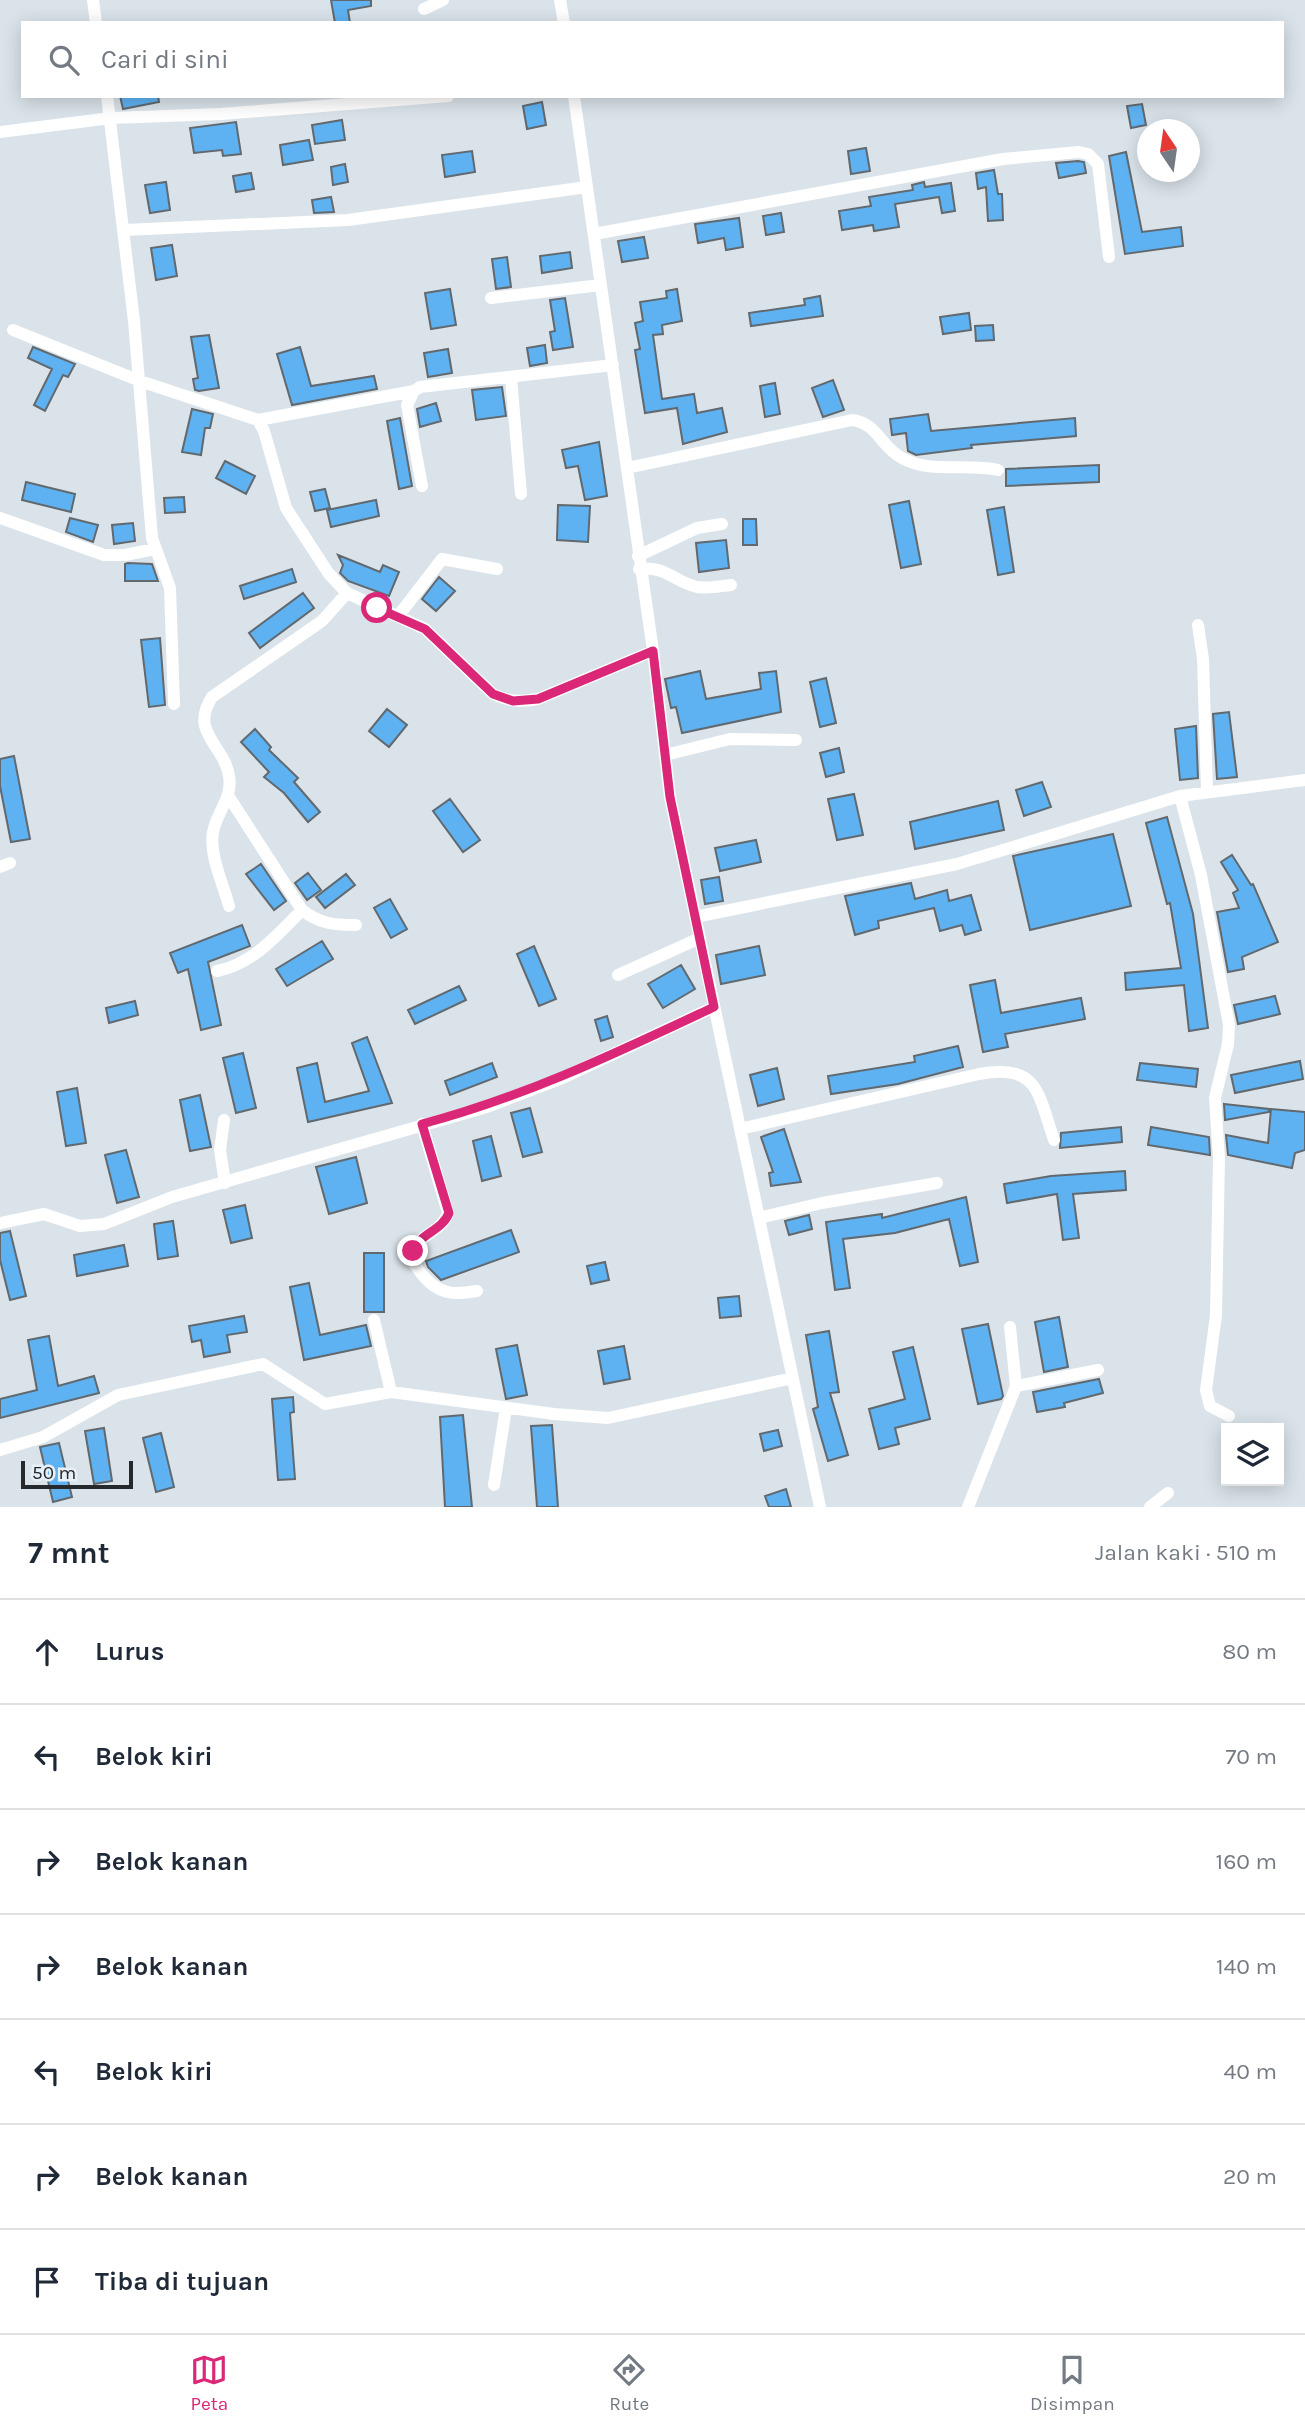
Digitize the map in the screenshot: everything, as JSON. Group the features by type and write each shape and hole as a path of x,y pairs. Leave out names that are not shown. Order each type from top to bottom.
{"street":[{"path":"93,0 96,21"},
{"path":"424,9 443,0"},
{"path":"561,0 564,21"},
{"path":"107,98 140,381 155,549 170,588 174,704"},
{"path":"0,132 111,118 262,111 423,98"},
{"path":"574,98 653,651 670,797 820,1507"},
{"path":"594,234 1003,159 1079,152 1088,154 1098,164 1109,257"},
{"path":"124,230 348,220 587,187"},
{"path":"491,298 601,285"},
{"path":"13,330 140,381 258,420 414,391 428,385 613,365"},
{"path":"510,378 521,494"},
{"path":"414,391 407,404 422,486"},
{"path":"258,420 286,508 330,574 347,593 425,629 493,694 513,701 538,699 653,651"},
{"path":"626,468 852,420 867,424 893,452 911,463 982,466 998,470"},
{"path":"0,518 104,555 125,555 155,549"},
{"path":"639,563 697,528 722,524"},
{"path":"399,615 442,559 497,569"},
{"path":"639,563 669,572 696,586 730,585"},
{"path":"229,906 212,842 213,829 229,797 228,771 205,728 206,706 212,697 322,621 347,593"},
{"path":"1198,625 1203,659 1207,791"},
{"path":"665,755 730,739 796,740"},
{"path":"695,916 957,864 1180,796 1305,780"},
{"path":"1180,796 1201,875 1228,1025 1228,1044 1216,1098 1219,1158 1216,1315 1206,1390 1210,1406 1229,1416"},
{"path":"229,797 302,910 328,925 356,925"},
{"path":"217,971 233,968 248,959 302,910"},
{"path":"618,975 699,938"},
{"path":"0,1223 44,1214 80,1226 97,1226 172,1197 487,1107 560,1079 714,1007"},
{"path":"740,1129 979,1074 1012,1070 1030,1080 1039,1095 1054,1140"},
{"path":"224,1121 220,1150 225,1183"},
{"path":"422,1124 449,1213 443,1223 417,1242 413,1258 417,1268 435,1288 453,1294 477,1291"},
{"path":"759,1218 822,1203 937,1183"},
{"path":"374,1320 391,1392"},
{"path":"968,1507 1016,1386 1010,1327"},
{"path":"0,1450 43,1437 118,1395 263,1364 325,1404 391,1392 506,1408 608,1418 793,1378"},
{"path":"1016,1386 1098,1370"},
{"path":"494,1485 506,1408"},
{"path":"1150,1507 1168,1493"}],"building":[{"path":"331,0 371,0 371,6 348,10 350,21 335,21"},
{"path":"120,98 158,98 159,102 123,109"},
{"path":"542,102 546,125 527,129 523,106"},
{"path":"1142,104 1145,119 1137,119 1137,127 1131,128 1127,106"},
{"path":"342,120 345,140 315,144 312,125"},
{"path":"236,122 241,154 223,156 222,150 194,153 190,128"},
{"path":"309,140 313,160 283,165 280,145"},
{"path":"866,148 870,171 851,174 848,151"},
{"path":"472,151 475,172 445,177 442,155"},
{"path":"1126,152 1142,232 1181,227 1183,246 1125,254 1109,156"},
{"path":"1084,162 1086,173 1059,178 1056,163"},
{"path":"345,164 348,182 333,185 331,167"},
{"path":"994,170 998,194 1002,194 1003,220 988,221 986,187 978,189 976,173"},
{"path":"251,173 254,189 236,192 233,176"},
{"path":"166,182 170,210 150,213 145,185"},
{"path":"924,182 925,187 951,183 955,211 942,213 939,197 895,204 899,227 874,231 873,225 842,230 839,211 871,206 869,197 913,190 912,185"},
{"path":"331,197 334,212 314,213 312,200"},
{"path":"781,213 784,232 766,235 763,216"},
{"path":"739,218 743,247 726,250 724,238 698,243 695,224"},
{"path":"644,237 648,258 622,262 618,241"},
{"path":"172,245 177,276 156,280 151,248"},
{"path":"570,252 572,268 542,273 540,256"},
{"path":"507,257 511,287 496,289 492,259"},
{"path":"450,289 456,325 431,329 425,293"},
{"path":"677,289 682,321 662,325 663,334 653,335 662,399 694,394 697,413 722,408 727,432 683,444 677,408 645,413 635,350 640,349 635,323 643,321 640,302 667,298 666,291"},
{"path":"820,296 823,316 751,326 749,313 805,305 804,299"},
{"path":"565,298 573,347 553,350 550,332 555,331 550,300"},
{"path":"969,313 971,330 943,334 940,317"},
{"path":"993,325 994,340 976,341 975,326"},
{"path":"209,335 219,388 199,391 195,390 193,379 198,378 191,337"},
{"path":"545,345 547,363 530,366 527,348"},
{"path":"33,347 75,364 68,377 63,375 45,411 34,405 52,369 28,358"},
{"path":"300,347 311,386 374,376 377,389 292,405 277,354"},
{"path":"448,349 452,373 428,377 424,353"},
{"path":"833,380 844,410 823,417 812,388"},
{"path":"775,383 780,414 765,417 760,386"},
{"path":"502,387 506,416 476,420 472,390"},
{"path":"436,403 441,421 420,427 417,409"},
{"path":"192,409 213,414 210,428 205,428 201,455 182,452"},
{"path":"928,414 931,431 1075,418 1076,436 971,445 972,448 916,455 908,451 906,433 892,435 890,419"},
{"path":"400,418 412,486 399,489 387,421"},
{"path":"599,442 607,496 585,500 578,466 566,468 562,450"},
{"path":"225,461 255,476 246,494 216,478"},
{"path":"1099,465 1099,482 1006,486 1006,469"},
{"path":"26,482 75,494 71,512 22,500"},
{"path":"325,489 330,508 315,511 310,492"},
{"path":"184,497 185,512 165,513 164,498"},
{"path":"376,500 379,516 331,527 327,510"},
{"path":"909,501 921,564 901,568 889,505"},
{"path":"558,505 590,506 588,542 557,540"},
{"path":"1004,507 1014,572 998,575 987,510"},
{"path":"70,518 98,525 93,542 66,532"},
{"path":"743,519 756,519 757,545 743,545"},
{"path":"133,523 135,541 114,544 112,525"},
{"path":"726,540 729,568 699,572 696,543"},
{"path":"338,555 380,572 383,565 399,572 389,596 348,581 340,573 343,565"},
{"path":"125,564 152,564 158,581 125,581"},
{"path":"292,569 296,582 244,599 240,586"},
{"path":"439,577 455,591 436,611 422,599"},
{"path":"303,593 314,608 260,648 249,633"},
{"path":"160,638 165,705 149,707 141,640"},
{"path":"700,671 706,699 761,689 759,673 776,671 781,712 682,733 676,707 671,708 665,679"},
{"path":"826,678 836,723 820,727 810,682"},
{"path":"387,709 407,725 389,747 369,731"},
{"path":"1229,712 1237,777 1217,779 1213,714"},
{"path":"1196,726 1198,778 1180,780 1175,729"},
{"path":"255,729 271,747 269,750 298,778 294,782 320,812 308,822 284,793 264,777 269,772 241,742"},
{"path":"839,748 844,772 826,777 820,753"},
{"path":"14,756 30,839 11,842 0,786 0,759"},
{"path":"1042,782 1051,807 1024,816 1016,790"},
{"path":"854,794 863,835 837,840 828,799"},
{"path":"450,799 480,840 463,852 433,811"},
{"path":"998,801 1004,830 915,849 910,822"},
{"path":"1167,817 1193,914 1208,1028 1189,1031 1184,985 1126,990 1125,973 1181,968 1170,903 1167,904 1146,823"},
{"path":"1113,834 1131,906 1030,930 1013,856"},
{"path":"756,840 761,862 720,871 715,848"},
{"path":"1232,855 1251,885 1253,884 1278,942 1242,957 1244,969 1228,972 1217,912 1239,908 1233,893 1238,890 1221,862"},
{"path":"261,864 286,901 274,910 246,874"},
{"path":"308,873 321,890 307,900 295,883"},
{"path":"346,874 355,885 325,908 316,897"},
{"path":"719,877 723,901 705,904 701,880"},
{"path":"911,883 915,899 947,890 949,901 971,895 981,930 965,935 962,925 940,931 934,908 878,921 879,928 855,935 845,896"},
{"path":"390,899 407,929 391,938 374,908"},
{"path":"242,925 250,946 208,962 221,1025 201,1030 188,969 178,973 170,953"},
{"path":"322,941 333,959 287,986 276,969"},
{"path":"534,946 556,999 539,1006 517,954"},
{"path":"759,946 765,975 721,984 716,955"},
{"path":"681,965 695,989 663,1008 648,984"},
{"path":"995,980 1001,1013 1081,998 1085,1019 1005,1034 1008,1047 983,1052 970,985"},
{"path":"459,986 466,1000 415,1024 408,1010"},
{"path":"1275,996 1280,1014 1238,1024 1234,1005"},
{"path":"135,1001 138,1015 109,1023 106,1008"},
{"path":"607,1016 613,1037 601,1041 595,1020"},
{"path":"367,1037 392,1103 308,1122 297,1068 317,1063 325,1102 369,1091 352,1043"},
{"path":"958,1046 963,1067 898,1084 831,1094 828,1076 915,1062 914,1056"},
{"path":"243,1053 256,1108 236,1113 223,1058"},
{"path":"1300,1061 1303,1079 1235,1093 1231,1075"},
{"path":"492,1063 497,1077 450,1095 445,1081"},
{"path":"1140,1063 1198,1069 1196,1087 1137,1080"},
{"path":"777,1068 784,1099 758,1106 750,1075"},
{"path":"77,1088 86,1143 66,1146 57,1092"},
{"path":"200,1095 211,1147 190,1151 180,1100"},
{"path":"1224,1104 1269,1109 1269,1112 1225,1120"},
{"path":"530,1108 542,1152 523,1157 511,1113"},
{"path":"1271,1109 1305,1112 1305,1150 1295,1153 1292,1168 1228,1155 1226,1135 1268,1143"},
{"path":"1121,1127 1122,1142 1060,1148 1061,1133"},
{"path":"1151,1127 1209,1137 1210,1155 1148,1145"},
{"path":"784,1129 801,1182 771,1186 769,1173 773,1172 761,1137"},
{"path":"491,1136 501,1176 482,1181 473,1141"},
{"path":"126,1150 139,1197 117,1203 105,1155"},
{"path":"356,1157 367,1203 329,1214 316,1167"},
{"path":"1125,1171 1126,1190 1073,1194 1079,1238 1063,1240 1057,1194 1007,1203 1004,1184 1051,1176"},
{"path":"966,1197 978,1262 960,1266 949,1219 895,1233 843,1239 850,1288 835,1290 826,1222 882,1214 882,1218"},
{"path":"245,1205 252,1238 231,1243 223,1210"},
{"path":"809,1215 812,1229 789,1235 785,1221"},
{"path":"173,1221 178,1256 158,1259 154,1224"},
{"path":"511,1230 519,1252 441,1280 428,1267 426,1261"},
{"path":"10,1231 26,1296 10,1300 0,1260 0,1233"},
{"path":"124,1245 128,1266 77,1276 74,1255"},
{"path":"364,1253 384,1253 384,1312 364,1312"},
{"path":"605,1262 609,1280 591,1284 587,1266"},
{"path":"309,1283 320,1335 366,1325 371,1346 304,1360 290,1287"},
{"path":"739,1296 741,1316 720,1318 718,1298"},
{"path":"244,1316 247,1332 227,1335 230,1352 204,1357 201,1340 192,1342 189,1326"},
{"path":"1059,1317 1068,1367 1044,1372 1035,1322"},
{"path":"988,1324 1003,1396 1001,1399 978,1404 962,1329"},
{"path":"829,1331 839,1392 830,1393 848,1455 828,1461 813,1409 818,1407 806,1335"},
{"path":"49,1336 58,1386 94,1376 99,1393 0,1418 0,1399 37,1390 28,1340"},
{"path":"517,1345 527,1395 506,1399 496,1349"},
{"path":"624,1346 630,1379 604,1384 598,1351"},
{"path":"913,1347 930,1419 895,1428 899,1444 879,1449 869,1409 905,1399 893,1352"},
{"path":"1099,1379 1103,1393 1064,1403 1065,1407 1037,1412 1033,1392"},
{"path":"293,1397 294,1412 290,1413 295,1479 278,1480 272,1399"},
{"path":"463,1415 472,1507 445,1507 440,1417"},
{"path":"552,1425 558,1507 537,1507 531,1426"},
{"path":"104,1428 112,1481 94,1484 85,1431"},
{"path":"778,1430 782,1446 764,1451 760,1434"},
{"path":"161,1433 174,1487 156,1492 143,1438"},
{"path":"59,1443 72,1497 53,1502 40,1447"},
{"path":"786,1489 791,1507 769,1507 765,1496"}],"route":[{"path":"377,608 399,615 425,629 450,649 493,694 513,701 538,699 616,664 653,651 670,797 714,1007 560,1079 487,1107 422,1124 449,1213 443,1223 417,1242 413,1251"}]}
